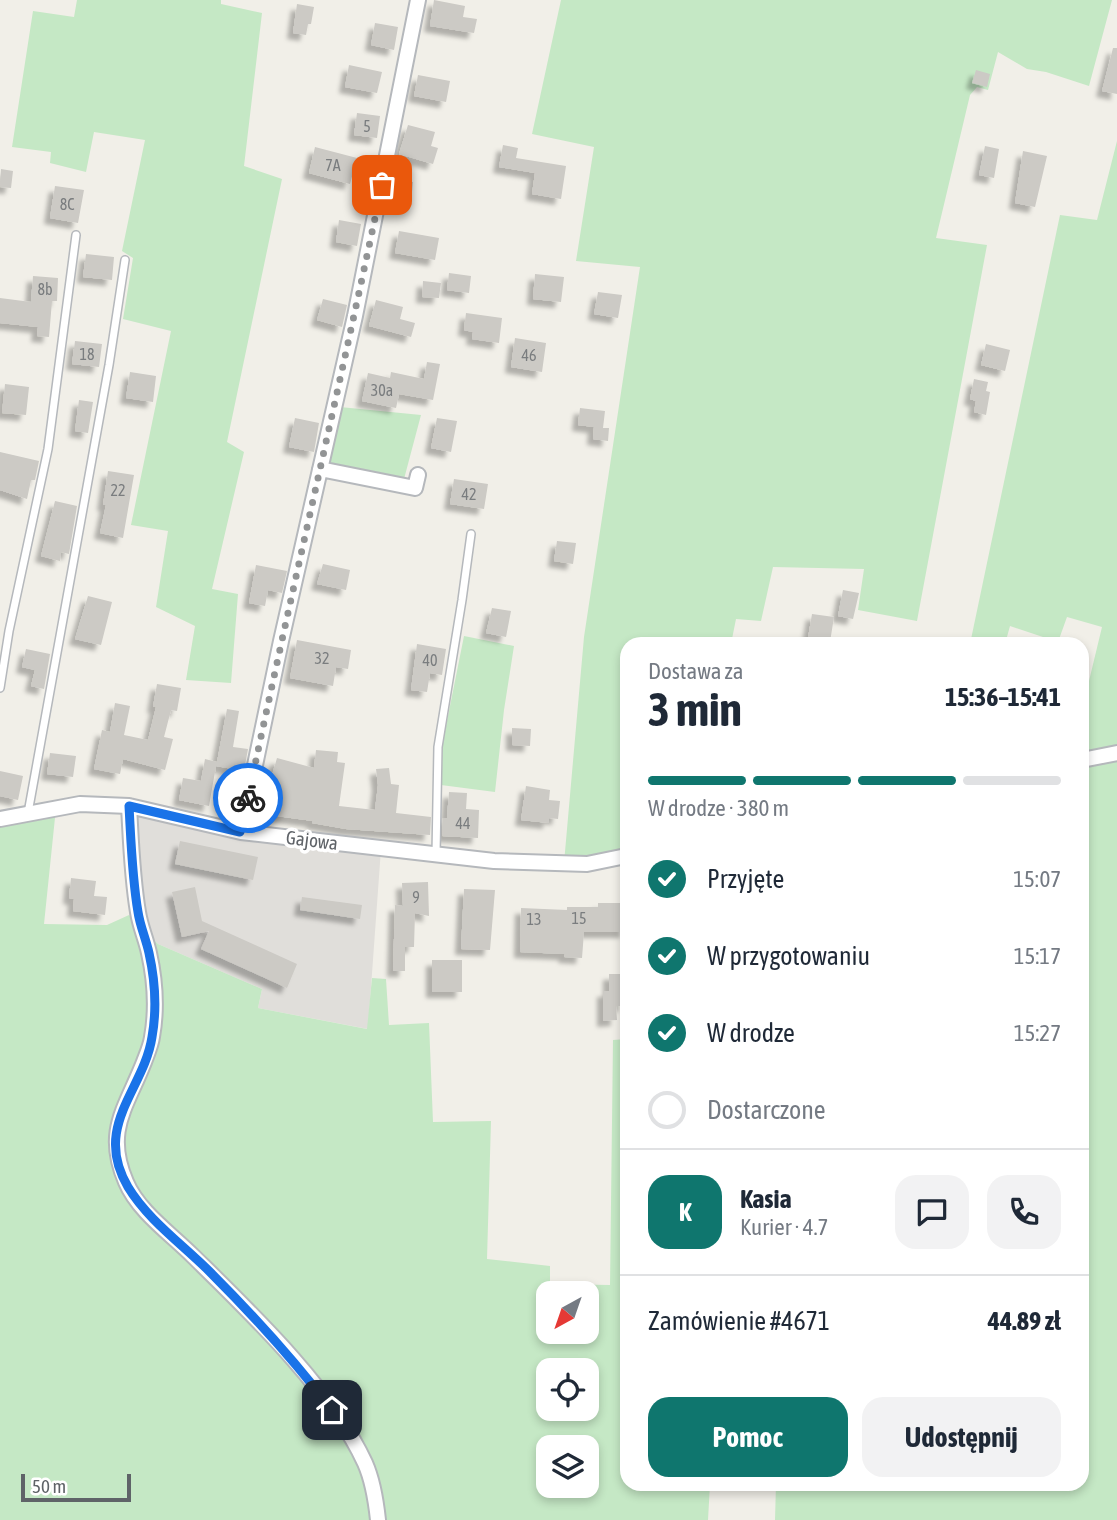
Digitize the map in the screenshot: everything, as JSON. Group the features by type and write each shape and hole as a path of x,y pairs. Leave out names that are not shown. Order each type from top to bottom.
{"street":[{"path":"240,832 355,316 418,0"},
{"path":"320,469 415,488 418,475"},
{"path":"1089,759 1117,753"},
{"name":"Gajowa","path":"0,819 80,804 129,806 240,832 436,855 494,861 587,864 620,857"},
{"path":"129,806 132,875 138,915 149,953 155,996 152,1039 116,1131 118,1163 127,1186 145,1210 250,1313 301,1369 347,1430 366,1466 378,1520"}],"lane":[{"path":"0,688 9,631 48,449 76,235"},
{"path":"28,813 109,365 125,260"},
{"path":"436,855 438,747 471,534"}],"shaded area":[{"path":"129,806 381,849 368,1029 258,1008 262,989 158,944 129,915"}],"green space":[{"path":"77,0 221,0 221,4 262,13 244,166 282,179 227,442 244,452 212,589 238,594 231,683 186,680 195,626 156,607 168,531 131,525 171,331 123,319 133,258 122,251 145,140 94,132 86,172 50,163 51,152 12,147 33,11 74,17"},
{"path":"561,0 1112,0 1089,86 1046,72 1027,69 998,52 988,90 977,87 970,95 936,238 987,245 917,621 858,610 864,569 773,567 761,621 736,619 732,637 620,637 620,857 564,863 584,637 640,267 576,261 594,147 532,134"},
{"path":"1117,141 1117,1520 775,1520 776,1491 1089,1491 1089,681 1102,627 1067,617 1060,637 1043,637 1010,626 1007,637 971,637 1060,215 1097,220"},
{"path":"340,407 421,415 404,479 328,464"},
{"path":"464,636 514,646 495,792 441,785 442,746"},
{"path":"56,808 44,924 107,925 129,915 158,944 262,989 258,1008 367,1029 372,978 386,979 389,1025 429,1023 433,1122 491,1121 487,1259 550,1266 550,1281 536,1281 536,1344 599,1344 599,1285 610,1285 613,1040 620,1039 620,1491 710,1491 708,1520 0,1520 0,820"}],"building":[{"path":"434,0 465,6 463,17 477,19 474,33 430,26"},
{"path":"297,4 314,7 306,35 293,33"},
{"path":"375,23 398,27 394,50 371,45"},
{"path":"1113,48 1117,48 1117,94 1102,91"},
{"path":"349,65 382,72 377,93 345,87"},
{"path":"976,70 990,74 987,87 972,83"},
{"path":"418,75 450,81 446,102 414,96"},
{"path":"357,113 380,116 377,138 354,135"},
{"path":"408,125 435,132 431,146 438,148 433,164 399,154"},
{"path":"503,145 518,148 516,158 566,166 561,199 532,194 535,173 499,167"},
{"path":"985,146 999,149 994,178 979,175"},
{"path":"315,147 357,158 350,184 309,173"},
{"path":"1023,151 1047,156 1035,207 1015,203"},
{"path":"1,169 13,171 11,188 0,187"},
{"path":"392,179 413,182 411,202 390,199"},
{"path":"55,186 84,190 78,223 50,218"},
{"path":"339,220 361,224 357,246 336,242"},
{"path":"399,231 439,238 435,260 395,253"},
{"path":"86,254 114,257 112,280 83,277"},
{"path":"449,273 471,276 469,293 447,290"},
{"path":"535,274 564,277 561,302 533,299"},
{"path":"33,276 58,278 57,301 52,301 49,337 37,336 38,327 0,323 0,298 31,302"},
{"path":"423,281 441,283 439,298 422,297"},
{"path":"598,292 622,295 618,318 594,314"},
{"path":"323,299 347,305 342,327 317,320"},
{"path":"376,300 403,307 400,319 415,323 411,337 369,326"},
{"path":"466,313 502,318 499,343 472,339 473,332 464,330"},
{"path":"515,338 546,343 542,372 511,367"},
{"path":"75,341 102,344 99,367 72,364"},
{"path":"986,344 1010,350 1005,371 981,365"},
{"path":"427,362 440,364 433,400 399,394 396,408 362,401 368,373 390,378 391,372 424,379"},
{"path":"130,372 156,376 153,402 126,398"},
{"path":"974,379 988,382 986,391 990,392 986,415 974,412 976,401 970,399"},
{"path":"5,384 29,387 26,415 2,413"},
{"path":"79,400 93,402 88,433 75,431"},
{"path":"580,408 605,411 603,428 609,428 608,441 593,439 594,427 578,425"},
{"path":"295,418 319,423 314,452 289,447"},
{"path":"437,418 457,421 451,452 431,448"},
{"path":"0,452 39,461 27,499 0,490"},
{"path":"108,471 134,475 123,538 100,533 106,505 103,505"},
{"path":"454,479 488,484 484,509 450,504"},
{"path":"55,501 77,506 69,554 61,552 60,561 41,556"},
{"path":"557,541 576,543 573,564 554,561"},
{"path":"323,564 350,570 346,590 317,584"},
{"path":"256,565 287,571 282,593 268,590 265,606 249,603"},
{"path":"843,590 859,593 853,619 838,616"},
{"path":"88,596 112,602 101,645 75,639"},
{"path":"492,608 511,611 506,637 486,633"},
{"path":"812,614 834,617 831,637 808,637"},
{"path":"297,640 351,650 348,669 336,667 333,686 290,678"},
{"path":"417,644 446,649 442,675 430,673 427,692 411,690"},
{"path":"26,649 50,654 44,689 31,686 35,670 22,667"},
{"path":"157,684 181,688 177,711 171,710 164,737 173,739 165,770 123,759 120,774 94,769 102,730 110,732 115,703 130,706 124,735 148,740 156,707 153,707"},
{"path":"227,709 239,711 233,747 248,749 244,771 216,766 209,806 179,800 183,778 201,781 205,759 217,762"},
{"path":"512,728 531,729 530,746 512,745"},
{"path":"316,750 338,752 337,762 345,763 339,806 375,810 378,785 376,769 389,768 391,784 399,785 396,813 431,817 430,835 346,829 269,815 274,783 270,782 277,758 314,768"},
{"path":"50,753 76,756 73,777 47,774"},
{"path":"0,771 23,776 18,800 0,796"},
{"path":"526,786 550,790 549,800 560,801 558,819 549,818 549,823 521,820"},
{"path":"449,792 467,793 466,809 479,810 478,838 442,836 443,818 447,818"},
{"path":"180,841 258,857 253,880 175,864"},
{"path":"71,878 96,881 94,896 107,897 105,915 73,911 74,899 69,898"},
{"path":"428,882 429,916 415,913 414,947 405,947 405,971 393,971 395,905 403,906 402,883"},
{"path":"195,887 202,921 297,964 287,988 201,949 209,931 182,937 172,892"},
{"path":"464,889 495,890 490,950 461,949"},
{"path":"302,897 362,905 360,919 300,910"},
{"path":"598,903 620,903 620,932 584,932 582,958 564,957 565,954 520,952 521,908 567,910 567,907 598,907"},
{"path":"432,960 462,960 462,992 432,992"},
{"path":"609,974 620,974 617,1020 603,1021 603,991 609,991"}],"way so far":[{"path":"248,798 382,185"}],"route":[{"path":"248,798 240,832 129,806 132,875 138,915 149,953 155,996 152,1039 116,1131 118,1163 127,1186 145,1210 250,1313 301,1369 332,1410"}]}
